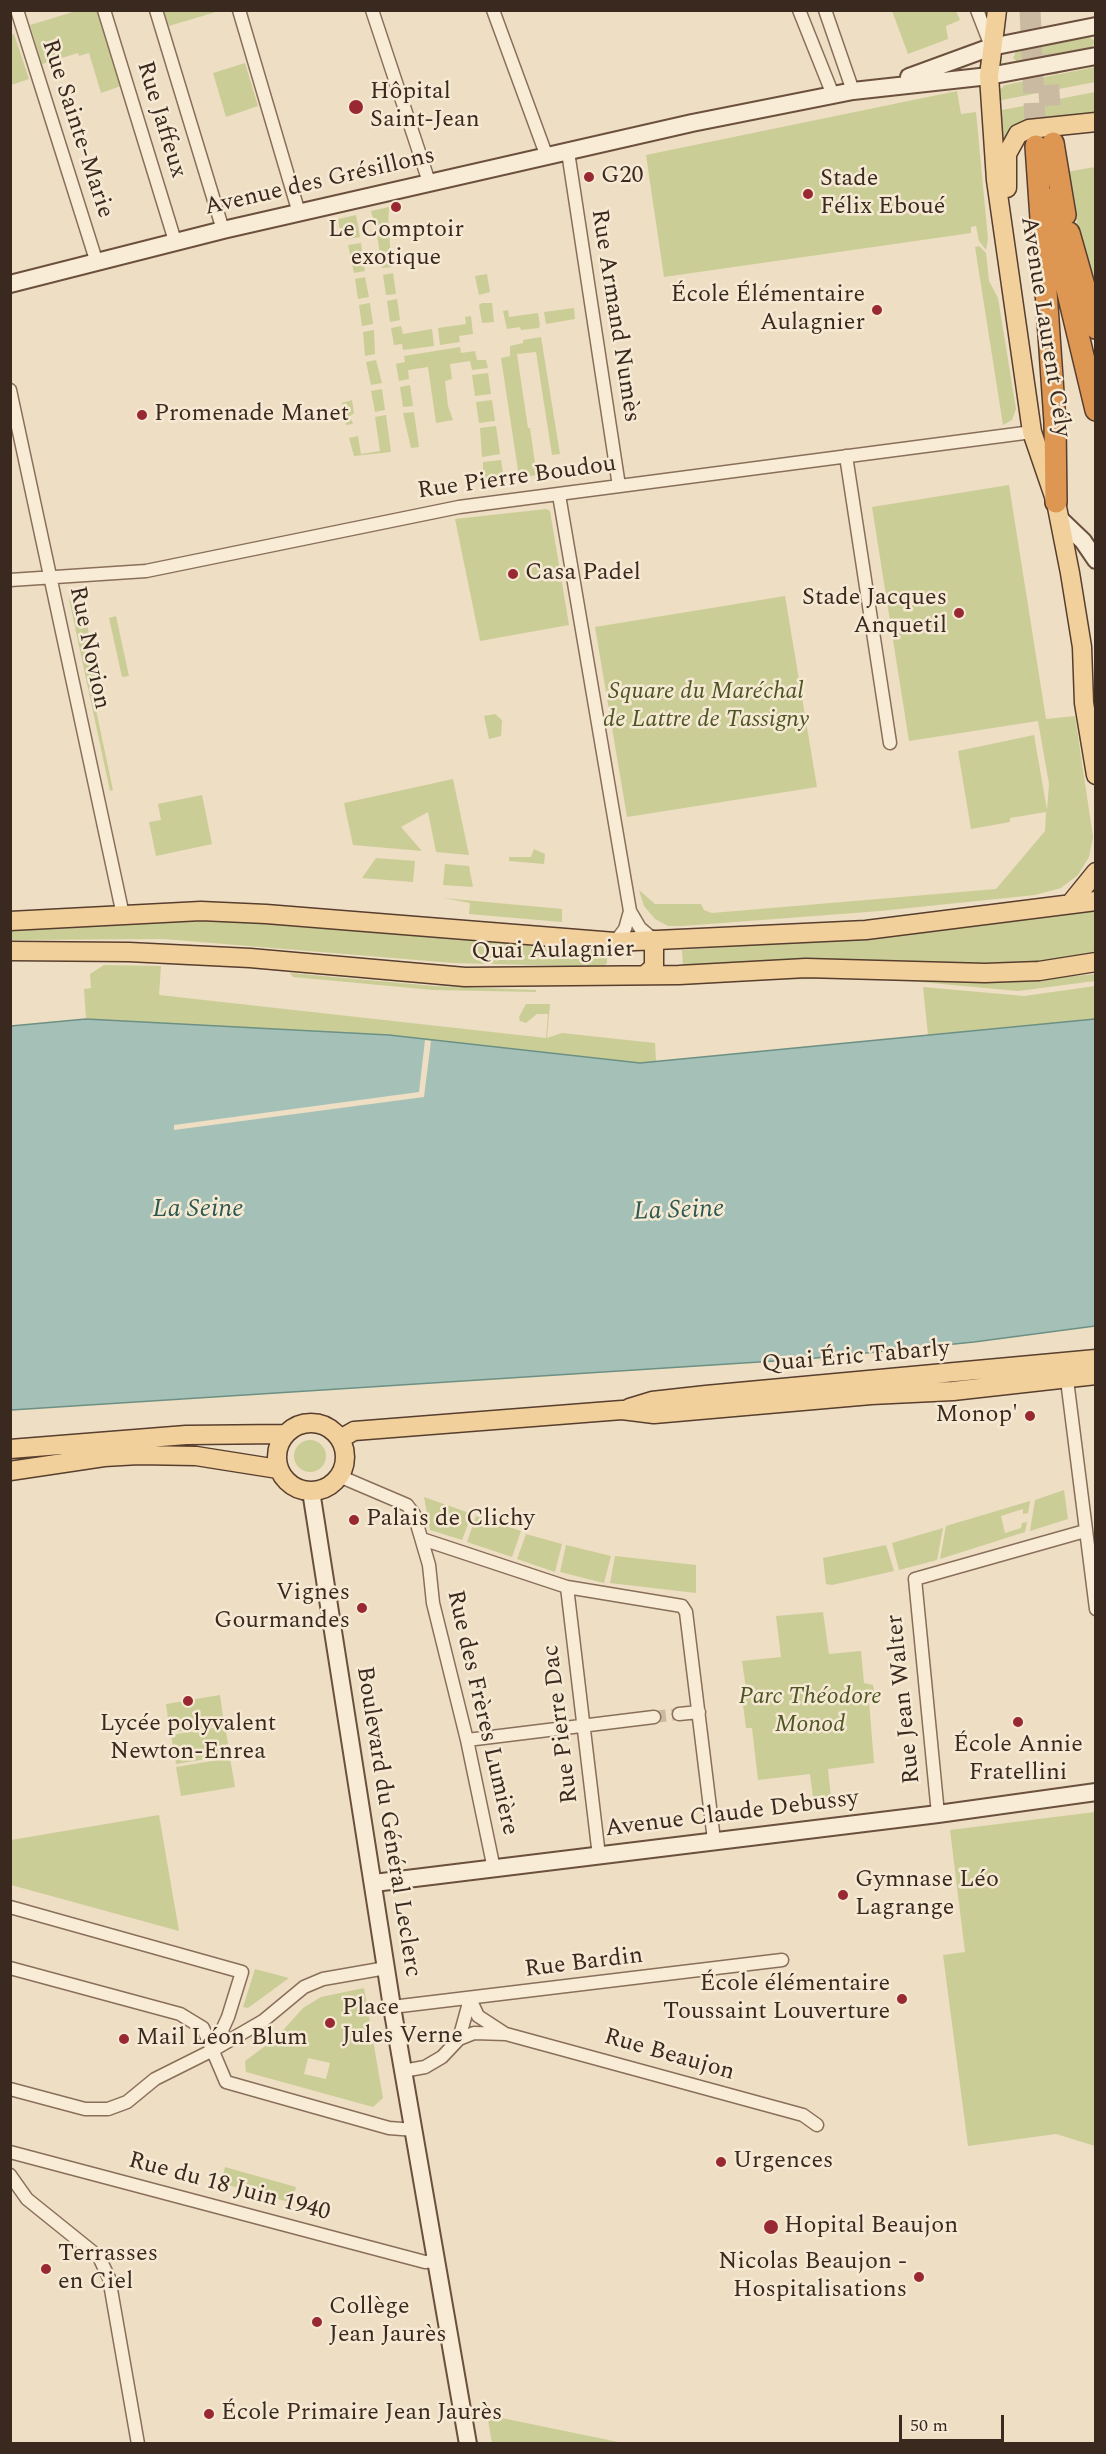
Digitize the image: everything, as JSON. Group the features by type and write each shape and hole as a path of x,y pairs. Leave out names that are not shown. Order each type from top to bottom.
{"highway":[{"path":"1044,145 1095,328"},
{"path":"1044,145 1067,289 1095,410"},
{"path":"1044,145 1058,510"},
{"path":"1066,224 1095,359"}],"main road":[{"name":"Avenue Laurent Cély","path":"997,10 989,76 996,180 1032,432 1058,510 1082,646 1095,694"},
{"name":"Avenue des Grésillons","path":"889,85 991,47 1095,26"},
{"name":"Avenue des Grésillons","path":"10,284 96,260 429,182 833,95 889,85 989,76 1095,56"},
{"path":"1007,246 1007,154 1018,134 1029,129 1095,122"},
{"path":"1058,510 1095,560"},
{"name":"Avenue Laurent Cély","path":"1082,646 1084,702 1095,775"},
{"path":"1070,904 1095,872"},
{"name":"Quai Aulagnier","path":"10,921 201,911 266,914 615,942 866,930 1095,900"},
{"name":"Quai Aulagnier","path":"10,914 33,919"},
{"path":"615,942 617,969 638,975 654,967 654,940"},
{"name":"Quai Aulagnier","path":"10,951 129,952 250,958 465,977 638,975 807,968 985,973 1039,971 1095,962"},
{"name":"Quai Éric Tabarly","path":"340,1439 354,1431 621,1410 654,1414 1066,1372 1095,1359"},
{"name":"Quai Éric Tabarly","path":"621,1410 652,1401 684,1397 1066,1372 1095,1375"},
{"path":"314,1422 329,1427 340,1439 345,1455 339,1476 332,1484 311,1491 298,1488 286,1481 278,1468 276,1456 278,1445 284,1434 297,1425 314,1422"},
{"path":"10,1449 174,1436 232,1433 284,1434"},
{"path":"10,1471 104,1457 139,1455 196,1456 278,1468"},
{"name":"Boulevard du Général Leclerc","path":"311,1491 392,2007 468,2444"},
{"name":"Avenue Claude Debussy","path":"374,1883 938,1814 1095,1792"}],"street":[{"name":"Rue Sainte-Marie","path":"17,10 96,260"},
{"name":"Rue Jaffeux","path":"104,10 175,241"},
{"path":"156,10 223,230"},
{"path":"239,10 299,213"},
{"path":"372,10 429,182"},
{"path":"493,10 547,157"},
{"path":"799,10 833,95"},
{"path":"825,10 853,91"},
{"path":"976,10 991,47"},
{"name":"Rue Armand Numès","path":"568,152 619,486"},
{"name":"Rue Novion","path":"10,390 123,915"},
{"name":"Rue Pierre Boudou","path":"10,580 146,571 424,513 1032,432"},
{"path":"846,456 890,743"},
{"path":"559,495 630,910 640,928 654,940"},
{"path":"615,942 625,929 630,910"},
{"path":"1066,1372 1095,1609"},
{"name":"Rue des Frères Lumière","path":"339,1476 407,1505 414,1514 429,1565 433,1604 467,1740 494,1869"},
{"name":"Rue Jean Walter","path":"938,1814 915,1579 1085,1530"},
{"path":"422,1539 567,1587 682,1606 686,1612 714,1840"},
{"name":"Rue des Frères Lumière","path":"429,1565 447,1548"},
{"name":"Rue Pierre Dac","path":"567,1587 599,1856"},
{"path":"679,1714 699,1712"},
{"path":"467,1740 654,1717"},
{"path":"10,1907 242,1972 228,2017 213,2050"},
{"name":"Rue Bardin","path":"392,2007 782,1960"},
{"path":"10,1968 180,2014 203,2028 226,2082 389,2128 415,2130"},
{"path":"10,2089 85,2109 108,2109 127,2102 155,2079 213,2050 263,2021 304,1987 323,1979 386,1968"},
{"path":"403,2071 425,2067 442,2057 459,2039 470,1999"},
{"name":"Rue Beaujon","path":"470,1999 478,2016 506,2034"},
{"name":"Rue Beaujon","path":"459,2039 474,2033 506,2034 803,2115 817,2125"},
{"name":"Rue du 18 Juin 1940","path":"10,2152 425,2262 437,2261"},
{"path":"10,2175 27,2199 99,2257 109,2278 138,2444"}],"green space":[{"path":"164,10 219,11 169,26"},
{"path":"76,11 97,11 121,86 101,93 89,53 79,56 78,53 42,64 30,25"},
{"path":"892,11 956,11 960,20 946,26 948,39 908,54"},
{"path":"14,34 29,79 11,85 11,35"},
{"path":"1089,37 1095,41 1092,47 1018,62 1013,58 1016,52"},
{"path":"245,63 258,106 226,117 213,73"},
{"path":"1095,67 1095,82 997,101 999,90 1005,85"},
{"name":"Stade Félix Eboué","path":"957,91 961,114 976,112 988,239 986,250 979,241 976,226 971,227 971,233 664,277 646,155"},
{"path":"1095,92 1095,114 1002,145 997,111"},
{"path":"1095,167 1095,305 1066,172"},
{"path":"389,207 388,227 376,229 371,211"},
{"path":"356,215 360,237 347,239 345,230 340,231 338,219"},
{"path":"389,233 392,267 382,268 377,235"},
{"path":"361,243 365,271 354,273 348,245"},
{"path":"979,246 986,253 989,281 998,298 1016,409 1012,420 1003,425 975,247"},
{"path":"393,273 396,294 386,295 383,275"},
{"path":"487,274 490,292 479,295 475,276"},
{"path":"365,277 369,297 358,299 355,279"},
{"path":"397,299 400,320 390,322 387,301"},
{"path":"370,303 373,324 362,326 359,305"},
{"path":"492,303 494,322 482,323 479,305"},
{"path":"574,308 575,319 546,324 544,312"},
{"path":"508,310 509,317 538,313 539,328 507,329 503,311"},
{"path":"471,316 473,334 459,336 460,342 440,345 438,328 466,324 465,317"},
{"path":"401,326 403,334 432,329 434,346 403,350 402,344 394,345 391,328"},
{"path":"374,330 375,354 365,356 363,332"},
{"path":"541,337 560,454 552,455 536,352 517,354 528,428 530,428 535,463 539,463 540,475 519,477 501,358 510,356 510,346 523,343 523,340"},
{"path":"460,347 461,353 475,351 477,360 486,360 488,368 472,370 470,361 450,364 452,379 445,381 448,406 453,420 436,423 428,367 408,370 409,379 399,381 396,364 405,362 404,356"},
{"path":"376,360 382,383 371,385 366,362"},
{"path":"488,373 491,394 475,396 472,375"},
{"path":"410,385 413,406 403,407 400,387"},
{"path":"382,389 385,410 375,412 371,391"},
{"path":"352,400 354,413 350,416 353,424 346,425 342,403"},
{"path":"492,400 495,421 479,423 476,402"},
{"path":"414,412 419,447 411,448 403,413"},
{"path":"386,415 391,452 354,456 349,438 358,436 361,454 380,451 375,417"},
{"path":"496,426 500,454 482,457 480,428"},
{"path":"501,460 504,479 483,482 483,462"},
{"name":"Stade Jacques Anquetil","path":"1009,485 1046,719 1075,716 1093,837 1089,857 1078,875 1061,888 1035,895 880,911 683,926 668,926 655,919 644,906 639,890 655,904 701,904 704,910 712,913 996,889 1045,831 1046,812 1010,818 1010,822 971,829 958,751 1034,735 1047,810 1049,784 1038,721 909,741 872,507"},
{"name":"Casa Padel","path":"546,509 550,511 569,625 480,641 455,519"},
{"name":"Square du Maréchal de Lattre de Tassigny","path":"785,596 817,787 627,817 595,627"},
{"path":"69,599 84,611 105,708 96,710 113,790 110,791"},
{"path":"116,616 129,676 122,677 109,618"},
{"path":"495,714 502,720 501,736 489,739 484,716"},
{"path":"453,779 469,855 436,852 428,812 401,827 422,851 353,845 344,803"},
{"path":"202,795 212,844 156,856 149,822 161,820 158,804"},
{"path":"534,849 545,854 544,864 509,861 509,857 531,857"},
{"path":"376,858 415,861 413,882 362,878"},
{"path":"445,864 469,866 473,887 443,885"},
{"path":"443,898 562,909 562,922 469,914 470,903"},
{"path":"1095,911 1095,954 1059,961 983,966 844,960 683,967 682,950 845,939"},
{"path":"163,920 232,920 607,950 607,963 603,967 453,963 164,939 11,940 11,929"},
{"path":"104,965 161,966 159,995 546,1038 548,1014 537,1014 526,1023 520,1021 519,1017 526,1004 550,1004 547,1038 562,1033 655,1043 656,1061 640,1063 389,1035 86,1019 84,989 91,988 90,974"},
{"path":"290,973 434,986 536,990 536,992 433,990 293,977"},
{"path":"1096,974 1095,981 1018,991 884,979 992,983"},
{"path":"815,976 869,978 762,980 687,985 686,982"},
{"path":"1095,986 1095,1019 928,1035 923,987 1024,996"},
{"path":"310,1440 321,1445 326,1456 321,1467 310,1472 299,1467 294,1456 299,1445"},
{"path":"1064,1490 1068,1519 1030,1531 1035,1500"},
{"path":"424,1497 472,1514 462,1540 430,1530"},
{"path":"1030,1501 1028,1513 1023,1514 1023,1509 1001,1516 1005,1533 1021,1528 1022,1523 1027,1522 1025,1532 940,1559 946,1526"},
{"path":"476,1516 521,1531 512,1557 467,1542"},
{"path":"943,1528 937,1560 899,1570 892,1543"},
{"path":"526,1534 562,1544 555,1572 517,1559"},
{"path":"566,1545 611,1556 604,1583 560,1572"},
{"path":"886,1545 894,1571 832,1585 826,1584 823,1558"},
{"path":"615,1556 696,1565 696,1593 610,1583"},
{"name":"Parc Théodore Monod","path":"823,1612 829,1654 861,1651 864,1683 873,1685 875,1696 869,1701 874,1763 828,1769 832,1807 817,1809 814,1805 810,1774 758,1780 752,1728 746,1728 742,1697 747,1696 742,1661 781,1657 776,1616"},
{"path":"220,1695 224,1724 170,1733 166,1704"},
{"path":"225,1726 230,1755 176,1764 171,1735"},
{"path":"230,1758 235,1787 181,1796 176,1767"},
{"path":"1095,1812 1095,2146 1056,2134 968,2146 943,1955 965,1952 950,1830"},
{"path":"159,1815 179,1931 11,1885 11,1840"},
{"path":"255,1969 289,1978 248,2008 243,2007"},
{"name":"Place Jules Verne","path":"364,1988 383,2098 373,2107 246,2072 245,2061 276,2038 303,2008 321,1997","holes":["308,2058 330,2063 326,2079 304,2074"]},
{"path":"225,2167 296,2187 292,2203 221,2183"},
{"path":"487,2415 497,2417 623,2443 492,2443"}],"water":[{"name":"La Seine","path":"86,1019 389,1035 640,1063 1095,1019 1095,1326 974,1342 806,1359 11,1410 11,1026"}],"pier":[{"path":"425,1040 431,1041 424,1097 174,1130 174,1125 419,1092"}],"tunnel":[{"path":"1030,10 1036,146"},
{"path":"1046,54 1053,143"},
{"path":"654,1717 679,1714"}],"place":[{"name":"Hôpital Saint-Jean","path":"356,107"},
{"name":"G20","path":"589,177"},
{"name":"Stade Félix Eboué","path":"808,194"},
{"name":"Le Comptoir exotique","path":"396,207"},
{"name":"École Élémentaire Aulagnier","path":"877,310"},
{"name":"Promenade Manet","path":"142,415"},
{"name":"Casa Padel","path":"513,574"},
{"name":"Stade Jacques Anquetil","path":"959,613"},
{"name":"Monop'","path":"1030,1416"},
{"name":"Palais de Clichy","path":"354,1520"},
{"name":"Vignes Gourmandes","path":"362,1608"},
{"name":"Lycée polyvalent Newton-Enrea","path":"188,1701"},
{"name":"École Annie Fratellini","path":"1018,1722"},
{"name":"Gymnase Léo Lagrange","path":"843,1895"},
{"name":"École élémentaire Toussaint Louverture","path":"902,1999"},
{"name":"Place Jules Verne","path":"330,2023"},
{"name":"Mail Léon Blum","path":"124,2039"},
{"name":"Urgences","path":"721,2162"},
{"name":"Hopital Beaujon","path":"771,2227"},
{"name":"Terrasses en Ciel","path":"46,2269"},
{"name":"Nicolas Beaujon - Hospitalisations","path":"919,2277"},
{"name":"Collège Jean Jaurès","path":"317,2322"},
{"name":"École Primaire Jean Jaurès","path":"209,2414"}]}
